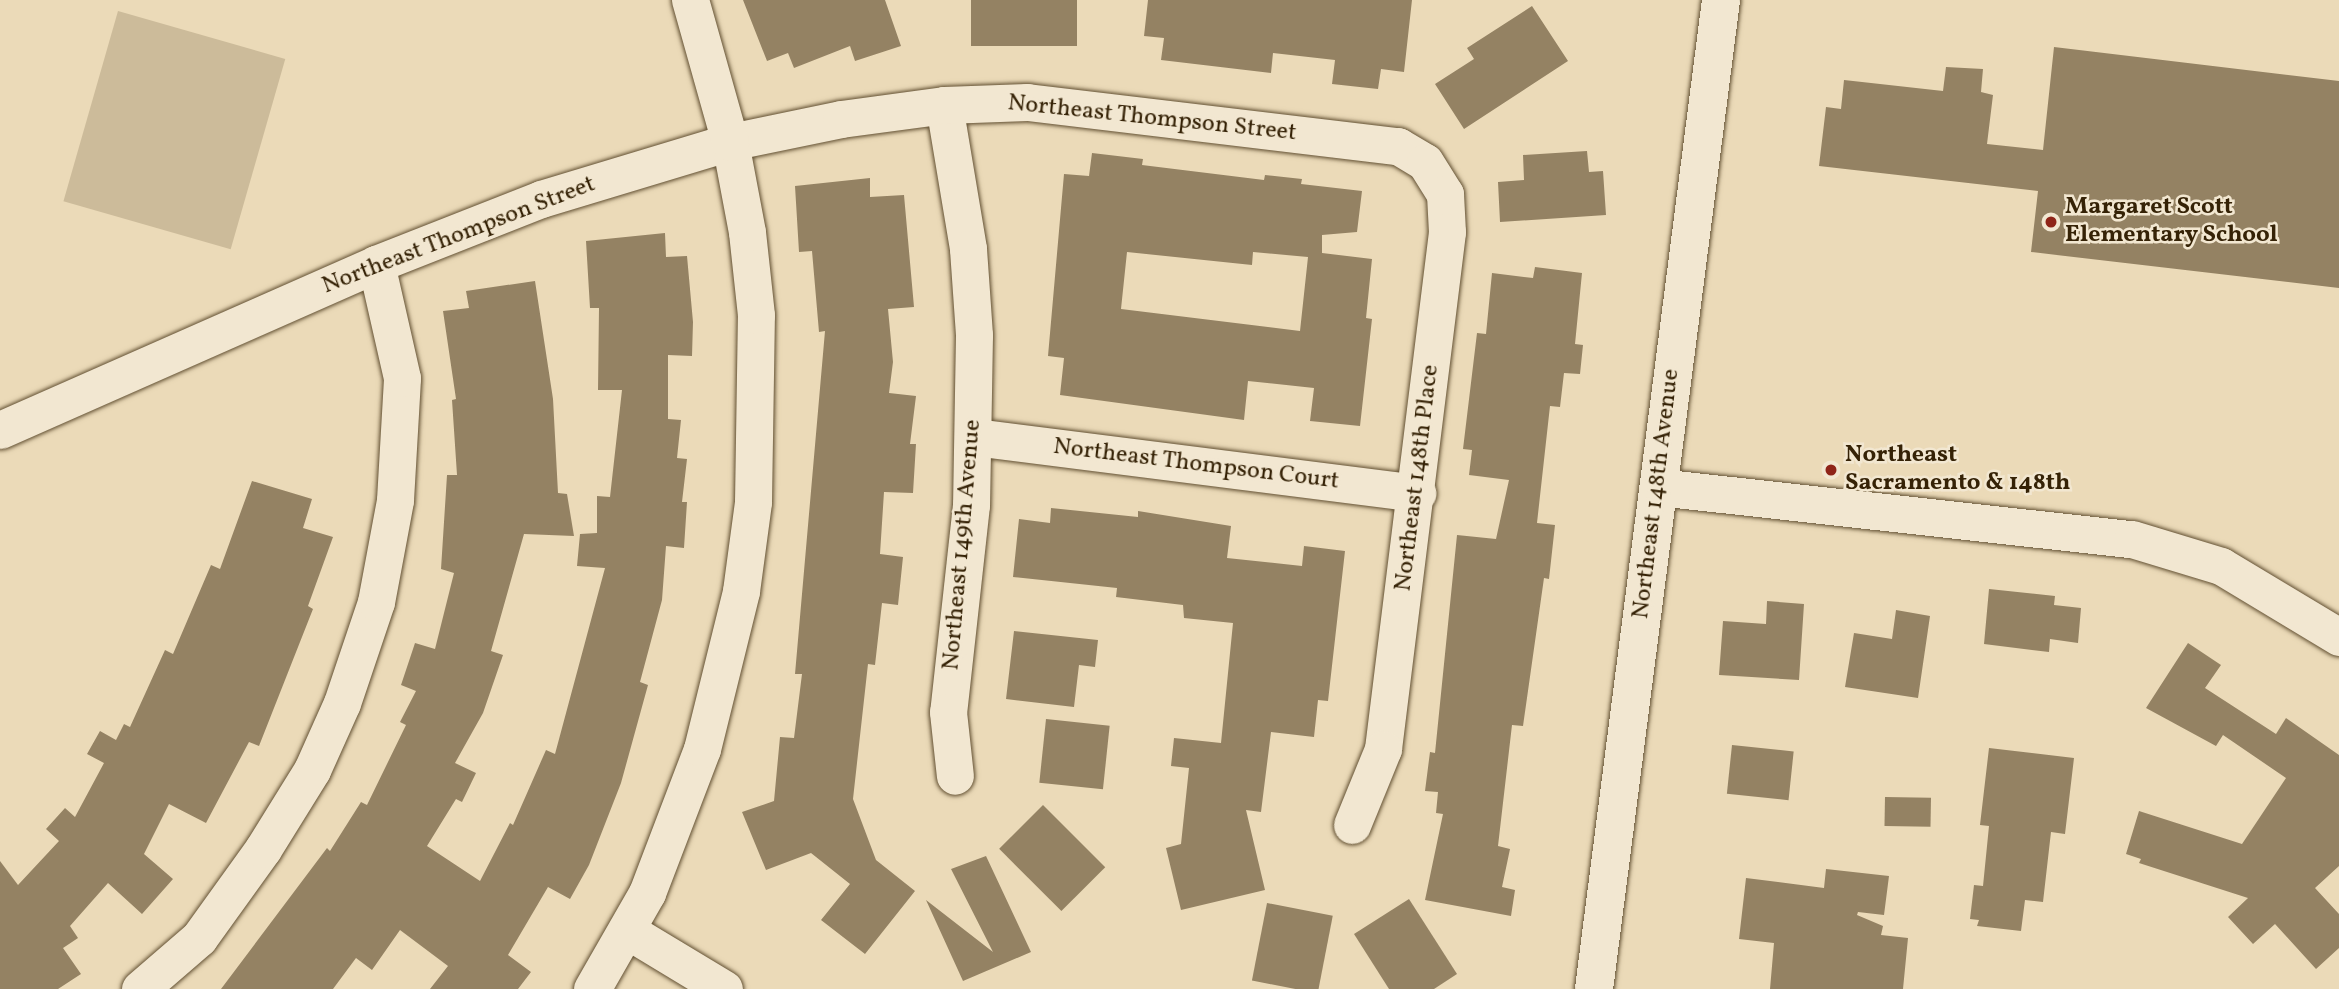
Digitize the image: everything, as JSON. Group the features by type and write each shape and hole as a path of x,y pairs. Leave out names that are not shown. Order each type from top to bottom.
{"main road":[{"name":"Northeast 148th Avenue","path":"1594,989 1721,0"}],"street":[{"path":"592,989 628,931 663,856 702,749 741,590 757,420 756,314 730,142 690,0"},
{"name":"Northeast Thompson Street","path":"0,430 25,423 376,264 541,199 730,142 944,104 1027,102 1398,146"},
{"name":"Northeast 149th Avenue","path":"944,104 968,249 974,437 948,712 955,776"},
{"name":"Northeast 148th Place","path":"1352,825 1383,749 1417,493 1447,232 1445,194 1425,162 1398,146"},
{"path":"140,989 199,937 256,860 312,770 342,703 376,602 395,500 402,378 376,264"},
{"name":"Northeast Thompson Court","path":"974,437 1417,493"},
{"path":"1658,488 2132,539 2221,566 2339,637"},
{"path":"628,931 724,989"}],"shaded area":[{"path":"118,11 285,59 231,249 63,201"}],"building":[{"path":"743,0 885,0 901,46 855,61 850,46 794,68 788,53 767,61"},
{"path":"971,0 1077,0 1077,46 971,46"},
{"path":"1148,0 1412,0 1404,72 1381,69 1378,89 1332,84 1335,60 1273,53 1271,73 1161,60 1164,38 1144,36"},
{"path":"1532,6 1568,61 1464,129 1435,84 1474,59 1467,48"},
{"path":"2054,47 2339,81 2339,288 2031,252 2038,191 1819,166 1826,107 1841,109 1844,80 1943,91 1946,67 1983,69 1981,92 1993,95 1987,144 2043,150"},
{"path":"1587,151 1589,172 1603,171 1606,215 1500,222 1498,182 1524,180 1523,155"},
{"path":"1092,153 1143,159 1142,165 1264,180 1265,175 1302,179 1301,184 1362,191 1357,232 1322,235 1322,253 1372,259 1366,318 1372,319 1360,426 1310,421 1314,388 1248,381 1244,420 1060,395 1064,358 1048,356 1064,174 1089,176","holes":["1127,252 1252,265 1253,252 1308,257 1300,331 1121,309"]},
{"path":"870,178 870,197 904,195 914,307 888,309 893,362 889,393 916,396 910,444 916,444 913,493 884,492 880,554 903,557 898,605 882,603 875,665 868,664 853,799 876,860 915,891 865,954 821,920 850,884 811,853 766,870 742,812 774,801 780,737 794,738 802,674 795,674 825,331 819,332 812,251 799,252 795,186"},
{"path":"665,233 666,257 687,256 693,322 692,356 668,355 668,419 681,420 677,458 687,459 682,502 687,502 684,548 666,546 662,600 640,682 648,685 621,783 589,865 570,899 548,887 508,955 531,972 518,989 430,989 448,966 400,930 372,970 356,958 333,989 221,989 327,848 330,851 361,802 367,805 406,725 400,722 416,691 401,685 415,643 435,649 454,573 441,569 447,475 457,475 452,400 456,399 443,311 469,308 466,291 535,281 553,399 558,493 567,494 574,536 524,534 491,651 503,655 483,713 455,763 476,773 462,802 456,799 427,846 480,881 510,823 513,825 546,750 555,754 605,568 577,566 580,534 597,533 597,496 610,497 622,390 598,390 599,308 590,308 586,241"},
{"path":"1535,267 1582,273 1575,344 1583,345 1580,374 1564,373 1560,407 1550,406 1537,523 1555,525 1549,579 1544,578 1523,726 1512,725 1498,846 1510,849 1502,887 1515,890 1511,916 1425,900 1443,814 1436,813 1438,792 1425,791 1430,752 1435,753 1457,535 1496,539 1509,480 1469,475 1472,450 1463,449 1477,333 1486,334 1492,273 1533,278"},
{"path":"252,481 312,499 303,528 333,537 308,606 313,609 259,746 249,742 206,823 169,804 144,854 173,879 142,914 108,883 70,926 78,938 63,948 81,974 58,989 0,989 0,861 18,885 59,841 46,829 65,808 75,817 104,763 87,754 100,731 116,740 124,724 130,727 165,650 173,654 211,565 220,569"},
{"path":"1051,508 1138,517 1138,511 1231,526 1227,558 1302,566 1304,546 1345,551 1328,701 1318,700 1314,737 1271,732 1261,812 1246,810 1265,890 1181,910 1166,848 1181,844 1189,768 1171,766 1174,738 1221,743 1233,623 1184,618 1183,605 1116,597 1117,588 1013,577 1019,519 1050,523"},
{"path":"1989,589 2055,596 2054,605 2081,608 2078,643 2050,639 2049,652 1984,644"},
{"path":"1767,601 1804,604 1799,680 1719,675 1723,621 1766,624"},
{"path":"1896,610 1930,616 1918,698 1845,687 1854,633 1892,639"},
{"path":"1014,631 1098,640 1095,667 1079,665 1074,707 1006,699"},
{"path":"2188,643 2221,665 2205,688 2276,734 2286,718 2339,755 2339,866 2315,888 2339,914 2339,948 2316,969 2275,924 2253,944 2228,917 2248,898 2139,863 2141,859 2126,854 2139,811 2242,844 2286,778 2223,735 2216,746 2146,708"},
{"path":"1046,719 1110,726 1103,789 1039,783"},
{"path":"1732,745 1794,751 1789,800 1727,794"},
{"path":"1989,748 2074,758 2065,834 2051,832 2043,902 2025,900 2021,931 1977,926 1979,920 1970,919 1974,885 1983,886 1989,826 1980,825"},
{"path":"1885,797 1931,798 1930,827 1884,826"},
{"path":"1043,805 1105,867 1061,911 999,849"},
{"path":"986,856 1031,952 963,981 926,900 993,952 951,869"},
{"path":"1826,869 1889,876 1884,915 1858,912 1857,915 1883,926 1881,935 1908,938 1903,989 1770,989 1774,943 1739,939 1746,878 1824,888"},
{"path":"1409,899 1457,974 1434,989 1389,989 1354,934"},
{"path":"1267,903 1333,916 1319,989 1295,989 1252,981"}],"place":[{"name":"Margaret Scott Elementary School","path":"2051,222"},
{"name":"Northeast Sacramento & 148th","path":"1831,470"}]}
